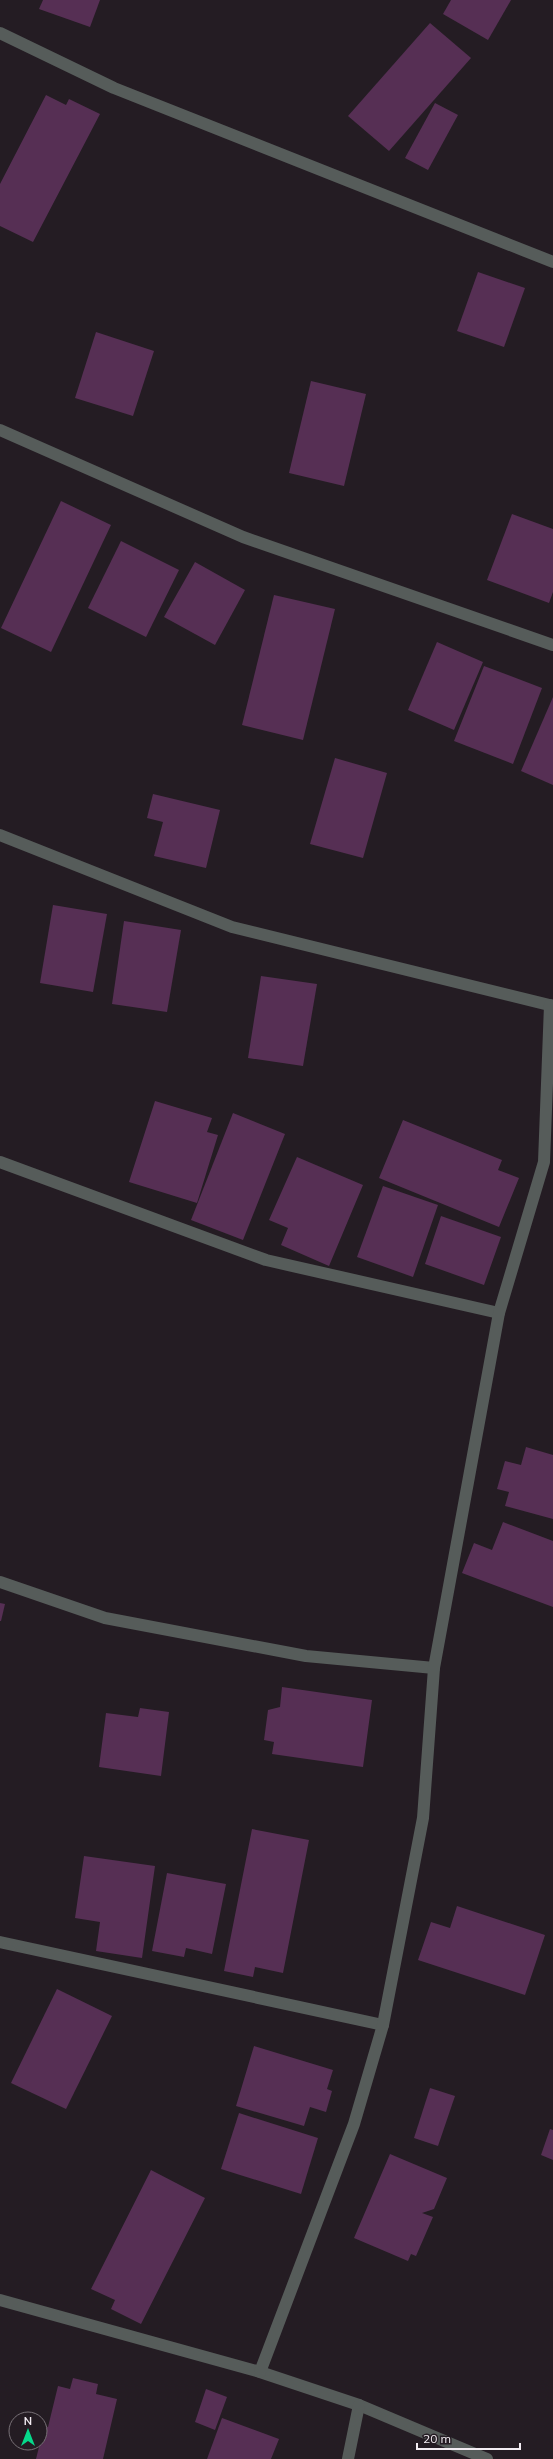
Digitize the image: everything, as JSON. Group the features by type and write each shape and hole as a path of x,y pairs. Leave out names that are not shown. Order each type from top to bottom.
{"street":[{"path":"0,33 114,88 553,262"},
{"path":"0,430 243,536 553,645"},
{"path":"0,835 232,927 551,1006 544,1162 499,1313 434,1668 423,1818 383,2025 354,2124 260,2372"},
{"path":"0,1162 266,1260 499,1313"},
{"path":"0,1582 105,1618 306,1656 434,1668"},
{"path":"0,1942 383,2025"},
{"path":"0,2300 260,2372 359,2405 487,2459"},
{"path":"348,2459 359,2405"}],"building":[{"path":"43,0 100,0 90,27 39,9"},
{"path":"451,0 511,0 488,40 443,14"},
{"path":"430,23 471,58 389,151 348,116"},
{"path":"46,95 66,105 69,99 100,114 33,242 0,226 0,184"},
{"path":"435,103 458,115 428,170 405,158"},
{"path":"478,272 525,288 504,347 457,331"},
{"path":"96,332 154,351 133,416 75,398"},
{"path":"311,381 366,394 344,486 289,473"},
{"path":"61,501 111,525 51,652 1,628"},
{"path":"512,514 553,529 553,592 549,603 487,580"},
{"path":"121,541 179,570 146,637 88,608"},
{"path":"195,562 245,590 215,645 164,617"},
{"path":"274,595 335,609 303,740 242,725"},
{"path":"437,642 483,662 454,730 408,710"},
{"path":"484,666 542,688 513,764 454,741"},
{"path":"553,697 553,785 521,771"},
{"path":"335,758 387,773 363,858 310,844"},
{"path":"153,794 220,810 206,868 154,856 163,822 147,818"},
{"path":"53,905 107,914 93,992 40,983"},
{"path":"124,921 181,930 167,1012 112,1004"},
{"path":"261,976 317,984 303,1066 248,1058"},
{"path":"155,1101 212,1118 207,1132 218,1135 197,1203 129,1182"},
{"path":"233,1113 285,1134 243,1240 191,1220"},
{"path":"403,1120 502,1160 498,1170 519,1178 499,1227 379,1178"},
{"path":"297,1157 363,1185 329,1266 281,1245 288,1228 269,1220"},
{"path":"383,1186 438,1205 413,1277 357,1257"},
{"path":"441,1216 501,1237 484,1285 425,1264"},
{"path":"526,1447 553,1455 553,1519 505,1506 509,1492 497,1489 505,1461 521,1465"},
{"path":"503,1522 553,1541 553,1607 462,1573 474,1543 492,1550"},
{"path":"0,1603 5,1604 1,1621 0,1621"},
{"path":"282,1687 372,1700 363,1767 272,1754 274,1742 264,1740 268,1710 280,1707"},
{"path":"140,1708 169,1712 161,1776 99,1767 106,1713 138,1717"},
{"path":"252,1829 309,1840 283,1973 255,1967 253,1977 224,1971"},
{"path":"84,1856 155,1866 142,1958 96,1951 100,1922 75,1918"},
{"path":"167,1873 226,1884 212,1954 186,1948 184,1957 152,1951"},
{"path":"457,1906 545,1935 525,1995 418,1960 431,1922 450,1928"},
{"path":"57,1989 112,2016 66,2109 11,2083"},
{"path":"254,2046 333,2070 327,2089 332,2091 326,2112 310,2107 304,2126 236,2106"},
{"path":"430,2088 455,2096 438,2146 414,2138"},
{"path":"239,2113 318,2138 301,2194 221,2169"},
{"path":"550,2129 553,2130 553,2160 541,2155"},
{"path":"390,2154 447,2178 434,2209 422,2213 433,2217 416,2256 411,2254 408,2261 354,2238"},
{"path":"151,2170 205,2198 141,2324 111,2309 115,2300 91,2289"},
{"path":"73,2378 98,2384 96,2394 117,2399 103,2459 36,2459 38,2451 48,2451 48,2427 58,2386 70,2389"},
{"path":"206,2389 227,2397 215,2430 195,2422"},
{"path":"222,2418 279,2439 271,2459 207,2459"}]}
